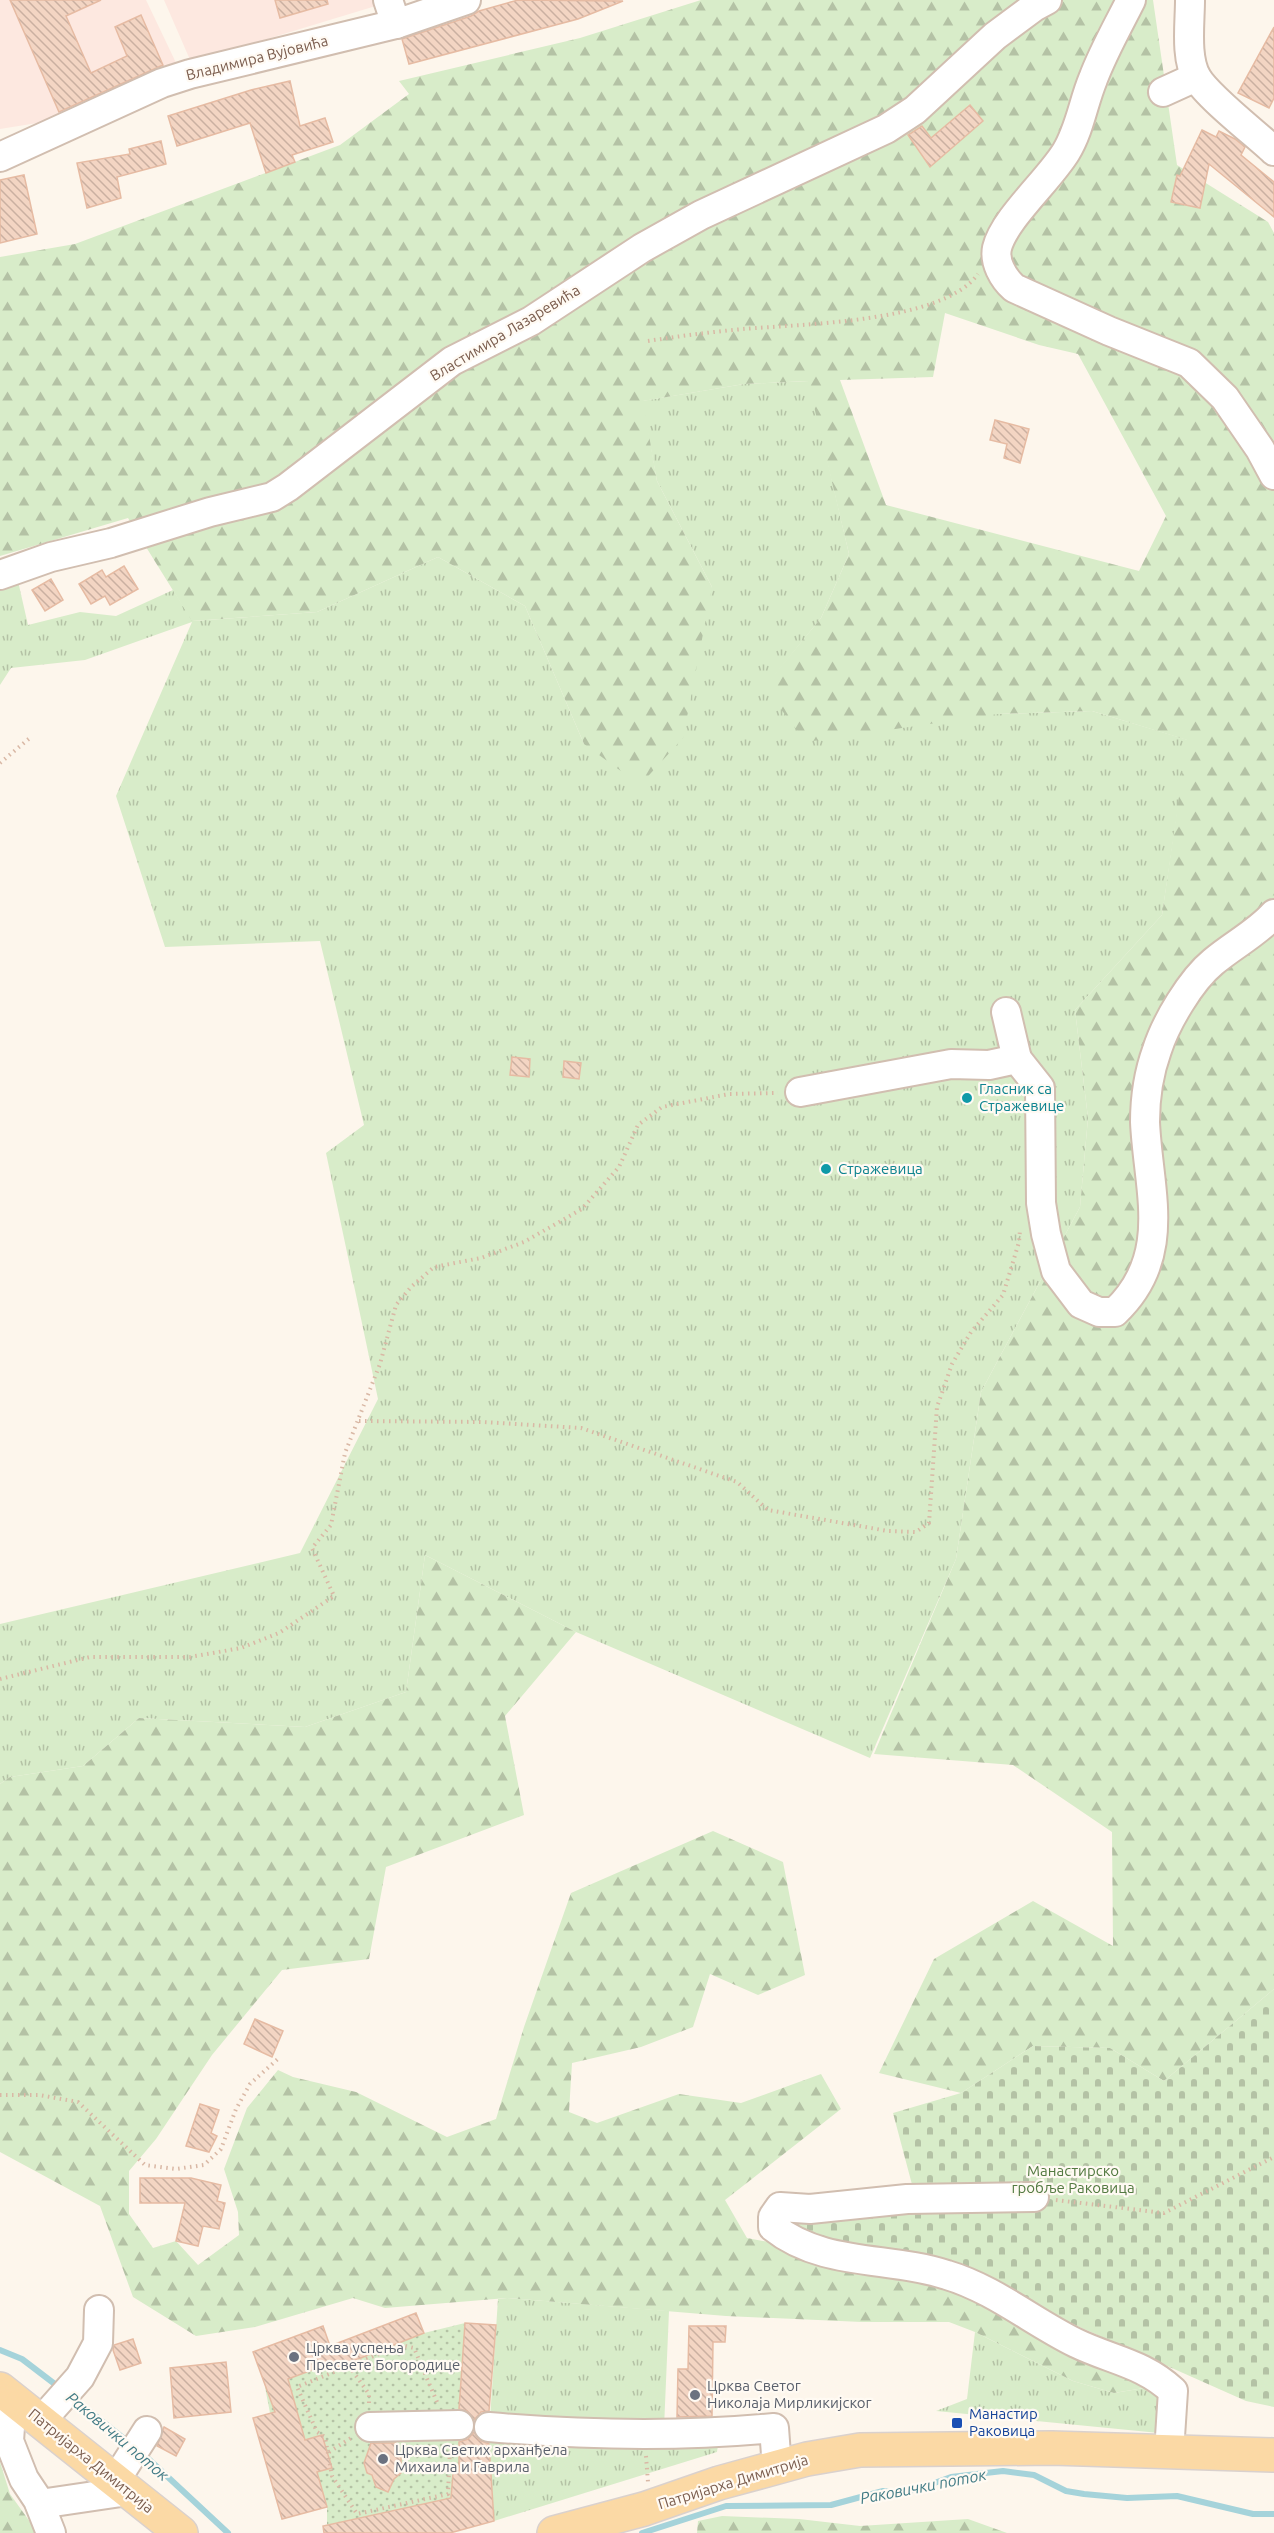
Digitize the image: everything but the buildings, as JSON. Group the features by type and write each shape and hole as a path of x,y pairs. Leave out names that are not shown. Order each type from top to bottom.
{"main road":[{"name":"Патријарха Димитрија","path":"6,2393 57,2402 132,2460 181,2533"},
{"name":"Патријарха Димитрија","path":"554,2533 653,2506 719,2483 830,2454 889,2448 1052,2448 1274,2455"}],"street":[{"name":"Владимира Вујовића","path":"0,157 162,83 389,17 466,0"},
{"name":"Властимира Лазаревића","path":"0,575 51,557 111,543 210,512 272,497 452,361 531,321 642,248 701,214 886,129 915,110 995,36 1047,0"},
{"path":"1131,0 1093,79 1082,116 1067,150 1047,181 1009,225 997,247 995,258 1006,281 1014,288 1109,331 1189,363 1225,398 1260,449 1274,476"},
{"path":"1190,0 1190,34 1196,77 1274,152"},
{"path":"1163,92 1196,77"},
{"path":"1006,1012 1017,1059 1040,1088 1041,1203 1056,1271 1081,1304 1099,1312 1115,1312 1135,1288 1143,1272 1152,1238 1155,1215 1145,1122 1147,1091 1157,1048 1196,979 1211,963 1265,924 1274,914"},
{"path":"800,1092 951,1064 989,1065 1017,1059"},
{"path":"1034,2197 907,2199 810,2209 780,2207 773,2217 773,2228 785,2236 831,2254 911,2266 949,2275 1021,2311 1076,2343 1155,2374 1173,2391 1169,2452"},
{"path":"57,2402 98,2343 99,2310"},
{"path":"6,2393 9,2442 24,2478 40,2504 51,2533"},
{"path":"369,2427 459,2425"},
{"path":"489,2427 551,2432 644,2433 724,2433 774,2428 777,2468"},
{"path":"40,2504 132,2460"}],"path":[{"path":"648,341 696,333 840,321 901,313 939,301 972,282 997,247"},
{"path":"0,763 32,737"},
{"path":"0,1679 9,1674 90,1657 190,1656 241,1648 279,1634 334,1596 312,1548 331,1525 345,1453 380,1364 396,1305 411,1287 434,1268 481,1258 524,1242 582,1209 619,1167 639,1125 662,1107 729,1094 800,1092"},
{"path":"359,1421 483,1422 581,1428 737,1482 768,1510 888,1531 916,1532 929,1523 937,1407 952,1364 971,1332 1003,1295 1019,1242 1020,1220"},
{"path":"0,2095 39,2095 78,2102 145,2165 176,2169 204,2165 221,2149 249,2084 280,2057"},
{"path":"1034,2197 1164,2214 1274,2157"},
{"path":"349,2366 369,2394 369,2427"},
{"path":"644,2433 653,2506"}],"shaded area":[{"path":"0,0 146,0 178,67 62,119 0,129"},
{"path":"164,0 378,0 379,5 191,62"}],"green space":[{"path":"701,0 1153,0 1177,165 1268,222 1274,233 1274,1989 1164,2081 1110,2048 1033,2046 961,2093 879,2073 934,1959 1033,1901 1113,1946 1112,1832 1013,1765 874,1754 956,1559 981,1392 1080,1207 1088,1118 1075,1010 1162,915 1187,740 1092,711 998,714 806,742 764,687 821,618 849,554 808,381 744,384 643,401 657,481 712,587 683,738 640,785 584,744 525,606 438,557 317,612 192,621 128,518 0,556 0,257 75,244 340,145 409,94 399,81 580,38","holes":["945,313 1039,345 1078,354 1166,516 1139,571 886,505 840,380 933,377"]},
{"path":"809,381 849,554 821,618 765,687 998,714 1092,711 1188,740 1162,915 1075,1010 1088,1118 1080,1207 981,1392 956,1559 870,1758 576,1632 425,1555 406,1692 305,1727 139,1718 83,1766 10,1777 0,1784 0,1624 300,1553 378,1399 326,1153 364,1125 320,941 165,947 116,796 192,622 85,660 11,668 0,685 0,575 15,568 28,625 80,612 116,616 173,590 193,621 317,612 438,557 525,606 584,744 712,587 657,481 642,401 744,384"},
{"path":"425,1555 576,1632 505,1716 524,1815 386,1867 369,1959 282,1970 212,2055 156,2139 129,2171 129,2214 153,2248 176,2241 198,2265 239,2235 238,2212 224,2169 247,2108 278,2070 293,2077 356,2092 447,2137 496,2119 524,2027 571,1893 713,1831 783,1862 805,1975 758,1995 710,1974 693,2027 641,2047 572,2063 569,2112 597,2123 679,2094 741,2103 821,2074 841,2109 725,2200 747,2238 869,2261 982,2291 1144,2388 1114,2393 1073,2381 975,2332 949,2322 862,2322 726,2316 507,2298 385,2308 353,2298 255,2327 196,2336 133,2297 100,2206 0,2152 0,1784 10,1777 83,1766 139,1718 305,1727 406,1692"},
{"name":"Манастирско гробље Раковица","path":"1274,1989 1274,2407 1246,2401 942,2266 819,2244 787,2228 790,2213 914,2192 893,2113 961,2093 1033,2046 1110,2048 1164,2081"},
{"path":"498,2299 669,2311 664,2428 720,2430 717,2452 494,2521 488,2449"},
{"path":"465,2323 459,2407 459,2471 453,2473 451,2498 327,2525 327,2507 317,2472 332,2467 323,2436 305,2440 295,2406 270,2413 265,2387 336,2361 338,2367 424,2333"},
{"path":"975,2332 1073,2381 1114,2393 1144,2388 1159,2396 1159,2433 936,2411 967,2399"},
{"path":"0,2462 10,2494 38,2533 0,2533"},
{"path":"722,2516 799,2519 860,2526 968,2519 1007,2533 697,2533 698,2521"}],"waterway":[{"name":"Раковички поток","path":"0,2350 22,2359 60,2388"},
{"name":"Раковички поток","path":"73,2398 131,2444"},
{"name":"Раковички поток","path":"141,2452 228,2533"},
{"name":"Раковички поток","path":"642,2533 726,2506 831,2505 883,2491 897,2493 918,2489 951,2477 1003,2471 1034,2475 1066,2491 1084,2494 1127,2498 1177,2496 1253,2514 1274,2514"}],"place":[{"name":"Гласник са Стражевице","path":"967,1098"},
{"name":"Стражевица","path":"826,1169"},
{"name":"Црква успења Пресвете Богородице","path":"294,2357"},
{"name":"Црква Светог Николаја Мирликијског","path":"695,2395"},
{"name":"Манастир Раковица","path":"957,2423"},
{"name":"Црква Светих арханђела Михаила и Гаврила","path":"383,2459"}]}
